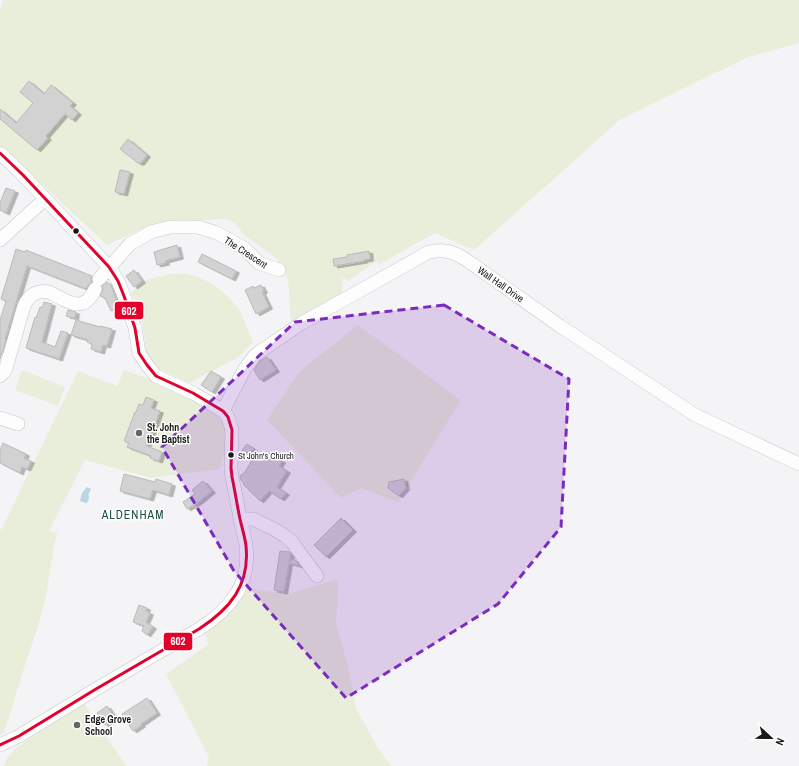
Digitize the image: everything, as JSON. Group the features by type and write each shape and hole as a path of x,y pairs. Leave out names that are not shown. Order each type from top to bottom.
{"street":[{"path":"0,152 109,267 118,281 124,296 135,328 139,352 156,376 193,393 223,411 228,417 232,430 231,468 246,545 246,560 241,584 235,596 215,618 199,629 96,688 20,736 0,744"},
{"path":"0,240 45,199"},
{"name":"The Crescent","path":"0,376 6,368 24,306 30,296 40,292 49,292 74,304 82,304 90,299 97,284 109,267 130,244 151,232 170,228 198,227 217,234 244,248 259,263 279,270"},
{"name":"Wall Hall Drive","path":"223,411 244,370 255,355 263,349 302,324 429,252 440,250 458,254 560,326 696,415 799,464"},
{"path":"0,418 18,424"},
{"path":"240,518 253,519 285,536 292,542 317,576"}],"highlighted area":[{"path":"444,305 569,379 561,527 498,604 346,698 234,571 162,447 295,322"}],"green space":[{"path":"3,0 799,0 799,43 748,57 621,119 474,250 435,233 378,265 377,261 348,281 342,278 341,299 291,325 288,280 277,259 244,235 236,224 227,219 155,223 107,245 0,145 0,11"},
{"path":"172,274 185,274 202,279 216,286 228,296 238,308 253,342 239,357 189,383 160,369 150,361 146,353 142,317 131,292 149,279"},
{"path":"358,325 461,400 398,502 361,488 341,498 267,420 300,371"},
{"path":"22,370 65,387 58,406 15,390"},
{"path":"124,370 156,381 222,414 228,441 219,469 151,478 85,460 49,531 57,532 44,606 8,720 3,734 0,735 0,529 1,530 78,371 117,386"},
{"path":"337,579 336,624 348,666 356,708 379,750 392,766 207,766 209,757 166,674 209,644 204,630 242,588 289,594"},
{"name":"Edge Grove School","path":"84,703 126,766 4,766 7,758 17,747"}],"water":[{"path":"87,487 91,489 88,495 88,502 86,503 80,501 82,493"}],"building":[{"path":"29,81 44,94 51,85 73,103 70,106 78,113 72,120 65,114 46,136 48,138 37,150 0,119 0,109 16,123 33,103 20,92"},
{"path":"128,139 147,155 141,163 138,163 120,149"},
{"path":"120,170 130,172 124,194 115,192"},
{"path":"6,188 15,191 6,213 0,210 0,203"},
{"path":"177,245 180,257 157,265 154,252"},
{"path":"16,249 25,252 26,250 92,276 92,282 86,289 27,266 0,359 0,320 6,301 1,299"},
{"path":"369,251 370,259 334,266 333,259"},
{"path":"202,254 236,271 232,279 198,262"},
{"path":"134,270 142,281 134,287 126,276"},
{"path":"107,282 111,285 119,307 111,311 105,298 100,296 103,289 102,286"},
{"path":"261,285 264,291 262,292 269,307 256,314 245,290 253,286 254,288"},
{"path":"44,302 52,304 42,342 55,347 61,331 68,333 59,359 26,348 35,317 36,318 40,307 42,308"},
{"path":"68,310 76,312 75,318 66,316"},
{"path":"76,320 112,329 107,346 103,345 101,352 91,349 92,344 87,342 88,340 71,335"},
{"path":"267,357 276,370 260,380 254,370 260,361"},
{"path":"211,371 221,377 212,392 201,385"},
{"name":"St. John the Baptist","path":"146,397 154,400 151,408 160,411 147,446 162,452 159,461 150,458 151,456 127,447 129,443 124,441 139,404 143,405"},
{"path":"3,443 26,454 24,458 31,461 27,469 22,467 20,473 0,463 0,450"},
{"path":"247,444 254,449 249,454 242,450"},
{"path":"270,453 282,461 279,466 287,471 277,487 286,493 281,499 269,491 260,501 243,484 244,483 240,476 245,472 256,454 265,460"},
{"path":"124,474 155,482 156,479 172,484 169,495 153,490 150,499 120,491"},
{"path":"404,479 406,488 399,496 388,488 389,482"},
{"path":"203,481 212,491 187,509 183,502 195,494 192,490"},
{"path":"341,518 353,530 326,557 314,545"},
{"path":"280,551 290,552 289,562 294,559 300,566 289,563 284,592 274,590"},
{"path":"139,605 147,608 146,611 150,613 146,622 153,627 147,635 142,631 144,626 133,622"},
{"path":"147,698 157,713 133,731 122,714"},
{"path":"107,706 115,718 105,725 97,713"}],"transit line":[{"name":"602","path":"0,153 23,175 109,267 118,281 124,296 135,328 139,353 156,376 193,393 223,411 228,417 232,430 232,477 246,543 245,573 241,584 236,595 220,613 199,629 19,736 0,745"}],"place":[{"name":"St. John the Baptist","path":"139,433"},
{"name":"St John's Church","path":"231,455"},
{"name":"Edge Grove School","path":"77,725"}],"district":[{"name":"ALDENHAM","path":"133,515"}]}
